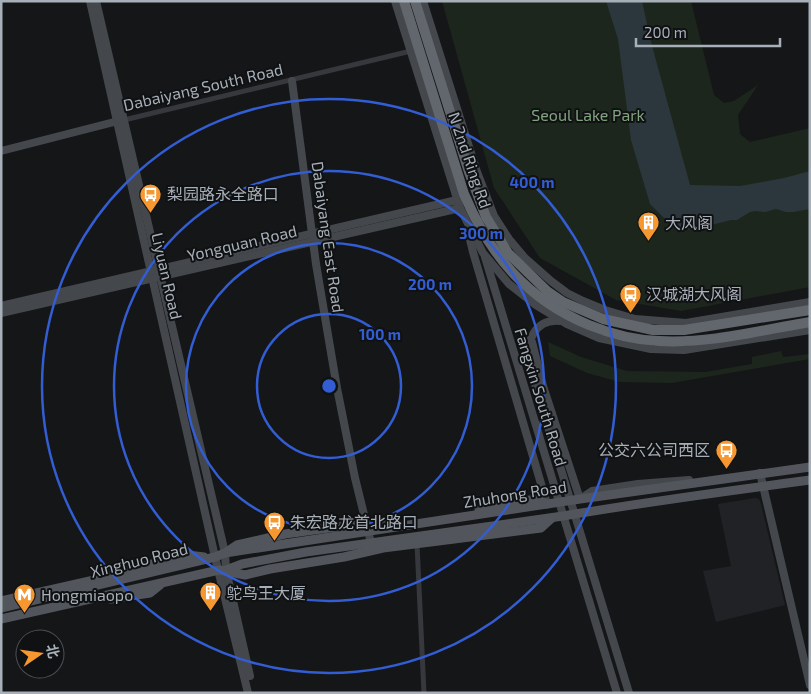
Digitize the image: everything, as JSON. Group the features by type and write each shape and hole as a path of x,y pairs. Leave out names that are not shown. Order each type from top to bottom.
{"highway":[{"name":"N 2nd Ring Rd","path":"404,1 464,194 476,222 500,258 534,294 564,314 600,329 622,336 660,342 701,340 810,322"},
{"name":"N 2nd Ring Rd","path":"416,1 469,172 486,217 508,253 547,291 563,302 603,319 653,330 693,329 810,310"}],"main road":[{"name":"Liyuan Road","path":"90,1 121,120"},
{"name":"Liyuan Road","path":"96,1 156,274 225,553 222,570"},
{"path":"395,1 458,204 483,253 509,284 536,306 562,322 598,338 668,351 723,345 810,330"},
{"path":"423,1 477,172 494,216 525,258 551,281 584,301 635,319 686,323 810,302"},
{"name":"Dabaiyang East Road","path":"292,80 313,238 337,388 355,478 368,528 368,548"},
{"name":"Dabaiyang South Road","path":"1,151 121,120"},
{"name":"Yongquan Road","path":"1,313 156,274 458,204"},
{"path":"466,221 473,252 548,504"},
{"name":"Fangxin South Road","path":"483,253 559,502 558,517 617,693"},
{"name":"Liyuan Road","path":"156,274 212,558 222,570"},
{"name":"Yongquan Road","path":"1,306 156,274"},
{"name":"Fangxin South Road","path":"562,322 550,321 536,330 531,341 576,500"},
{"name":"Zhuhong Road","path":"225,553 368,528 810,467"},
{"path":"760,473 810,685"},
{"name":"Zhuhong Road","path":"222,570 242,564 368,548 389,541 762,485 810,480"},
{"path":"576,500 576,514 629,693"},
{"path":"368,548 383,548 541,528 558,517"},
{"name":"Xinghuo Road","path":"1,608 57,592 103,584 212,558 225,553"},
{"path":"1,601 57,592 188,555 212,558"},
{"path":"222,570 248,693"},
{"path":"222,570 253,693"},
{"name":"Xinghuo Road","path":"1,619 222,570"},
{"path":"103,584 126,571"},
{"path":"1,624 150,592 164,582"}],"street":[{"name":"Dabaiyang South Road","path":"121,120 411,52"},
{"path":"417,544 424,693"}],"shaded area":[{"path":"606,1 642,1 651,42 690,185 740,186 810,171 810,209 793,212 776,209 765,212 756,211 750,212 737,220 677,231 650,204 631,140 618,39"},
{"path":"759,499 761,504 785,605 716,622 703,571 731,566 718,504"}],"green space":[{"name":"Seoul Lake Park","path":"442,1 691,1 714,95 724,103 734,101 758,85 738,115 740,134 750,142 810,128 810,287 681,311 616,300 540,258 494,188"},
{"path":"548,342 581,357 627,371 705,372 752,364 752,357 781,351 783,357 810,354 810,359 672,383 620,382 587,373 550,356"}],"place":[{"name":"梨园路永全路口","path":"151,213"},
{"name":"大风阁","path":"649,242"},
{"name":"汉城湖大风阁","path":"630,313"},
{"name":"公交六公司西区","path":"726,469"},
{"name":"朱宏路龙首北路口","path":"274,541"},
{"name":"鸵鸟王大厦","path":"210,612"},
{"name":"Hongmiaopo","path":"25,614"}]}
